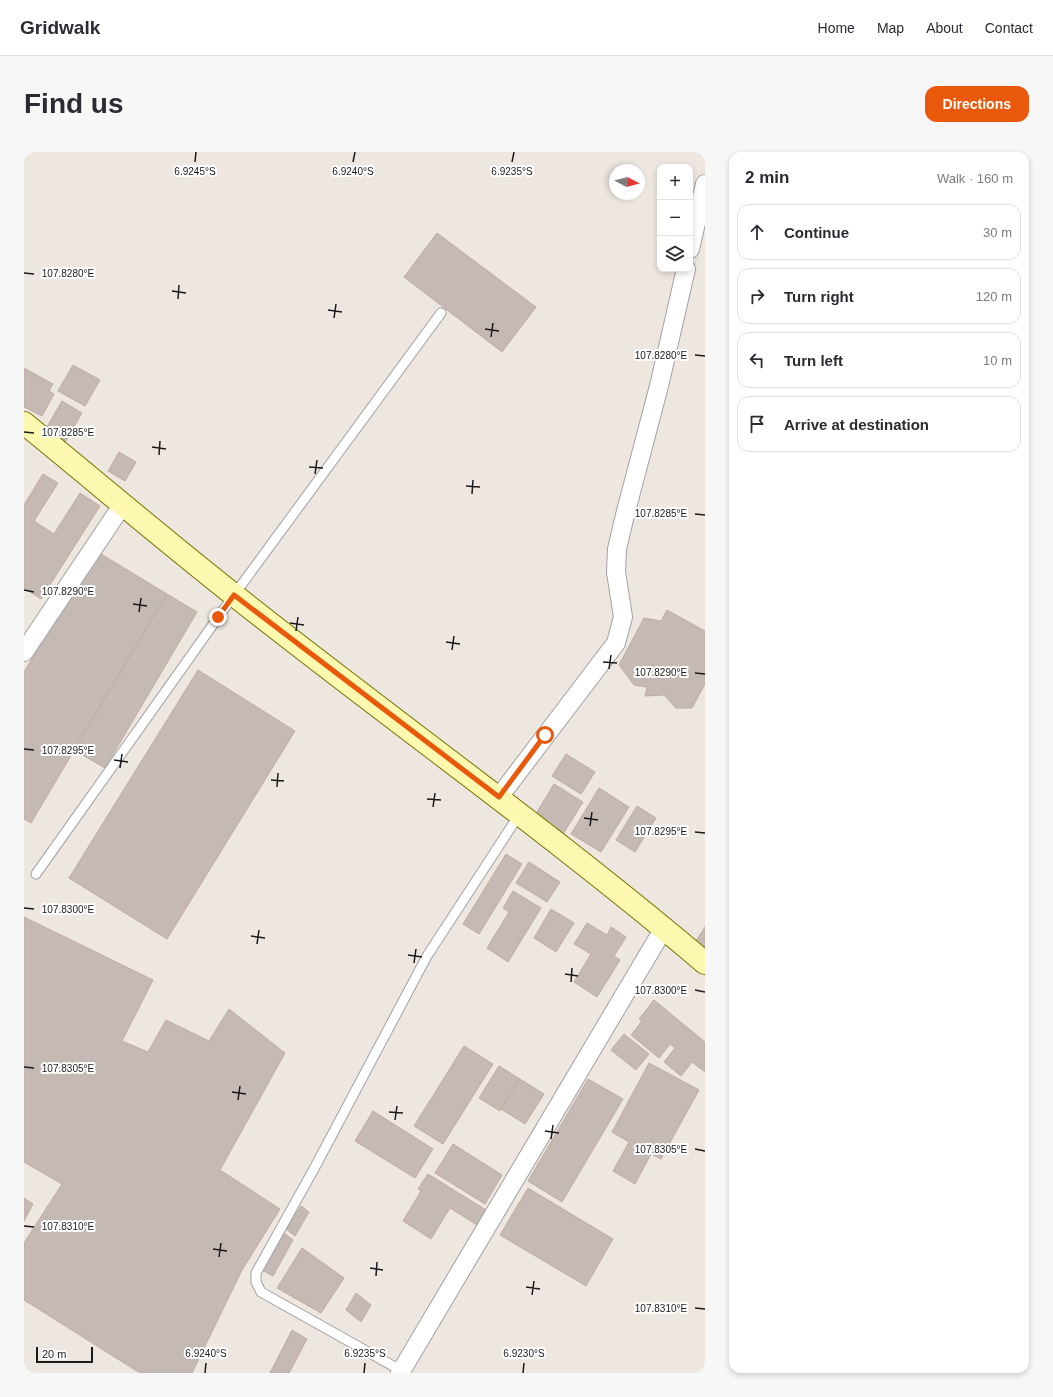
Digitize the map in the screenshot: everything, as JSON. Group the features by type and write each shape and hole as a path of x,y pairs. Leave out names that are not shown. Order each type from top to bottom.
{"main road":[{"path":"24,423 234,595 499,797 664,928 705,963"}],"street":[{"path":"693,236 705,184"},
{"path":"499,797 616,643 623,617 616,572 618,549 624,515 659,386 685,272"},
{"path":"24,652 123,504"},
{"path":"401,1372 664,928"}],"lane":[{"path":"36,874 234,595 441,313"},
{"path":"401,1372 261,1292 256,1282 256,1273 315,1167 427,956 519,814"}],"building":[{"path":"437,233 536,307 502,352 404,277"},
{"path":"73,365 100,380 85,406 58,391"},
{"path":"24,368 53,384 49,391 54,394 42,416 24,407"},
{"path":"62,401 82,413 64,444 44,432"},
{"path":"119,452 136,462 125,481 108,471"},
{"path":"43,474 58,483 34,521 54,534 80,493 100,506 41,599 24,588 24,505"},
{"path":"96,551 167,594 31,823 24,819 24,672"},
{"path":"167,594 197,612 105,768 74,750"},
{"path":"667,610 705,631 705,684 692,708 676,708 664,695 645,696 647,687 634,685 619,665 644,618 661,621"},
{"path":"198,670 295,731 167,939 69,878"},
{"path":"566,754 595,772 581,794 552,776"},
{"path":"554,784 583,802 563,834 534,817"},
{"path":"599,788 629,807 601,852 571,834"},
{"path":"637,806 656,818 635,852 616,840"},
{"path":"506,854 522,864 479,934 463,924"},
{"path":"529,862 560,882 547,902 516,883"},
{"path":"513,891 541,908 508,962 487,948 509,912 503,908"},
{"path":"551,909 574,923 556,952 534,938"},
{"path":"24,917 153,980 122,1041 148,1052 166,1020 209,1041 229,1009 285,1053 220,1170 280,1209 242,1270 192,1373 140,1373 24,1300 24,1243 62,1184 24,1162"},
{"path":"587,923 607,935 611,927 626,937 614,956 620,960 597,997 574,982 591,954 574,944"},
{"path":"705,927 705,950 694,944"},
{"path":"654,1000 705,1042 705,1072 692,1062 681,1076 664,1062 675,1048 670,1044 659,1058 631,1035 642,1021 639,1019"},
{"path":"624,1034 649,1054 636,1070 611,1050"},
{"path":"464,1046 493,1064 443,1144 414,1126"},
{"path":"649,1063 699,1090 661,1159 651,1154 635,1184 613,1171 629,1142 612,1132"},
{"path":"499,1066 520,1079 500,1111 479,1098"},
{"path":"520,1079 544,1094 525,1124 501,1109"},
{"path":"588,1079 623,1099 562,1202 528,1181"},
{"path":"373,1111 433,1149 415,1178 355,1141"},
{"path":"453,1144 502,1175 485,1204 435,1173"},
{"path":"428,1174 486,1210 477,1225 450,1208 431,1239 403,1221 421,1191 418,1189"},
{"path":"528,1188 613,1239 586,1286 500,1235"},
{"path":"24,1198 33,1204 24,1221"},
{"path":"301,1206 309,1212 295,1236 286,1229"},
{"path":"284,1233 293,1240 273,1276 262,1270"},
{"path":"302,1248 344,1278 321,1313 277,1288"},
{"path":"356,1293 371,1305 361,1322 346,1310"},
{"path":"292,1330 307,1339 289,1373 270,1373"}],"route":[{"path":"218,617 234,595 499,797 545,735"}]}
